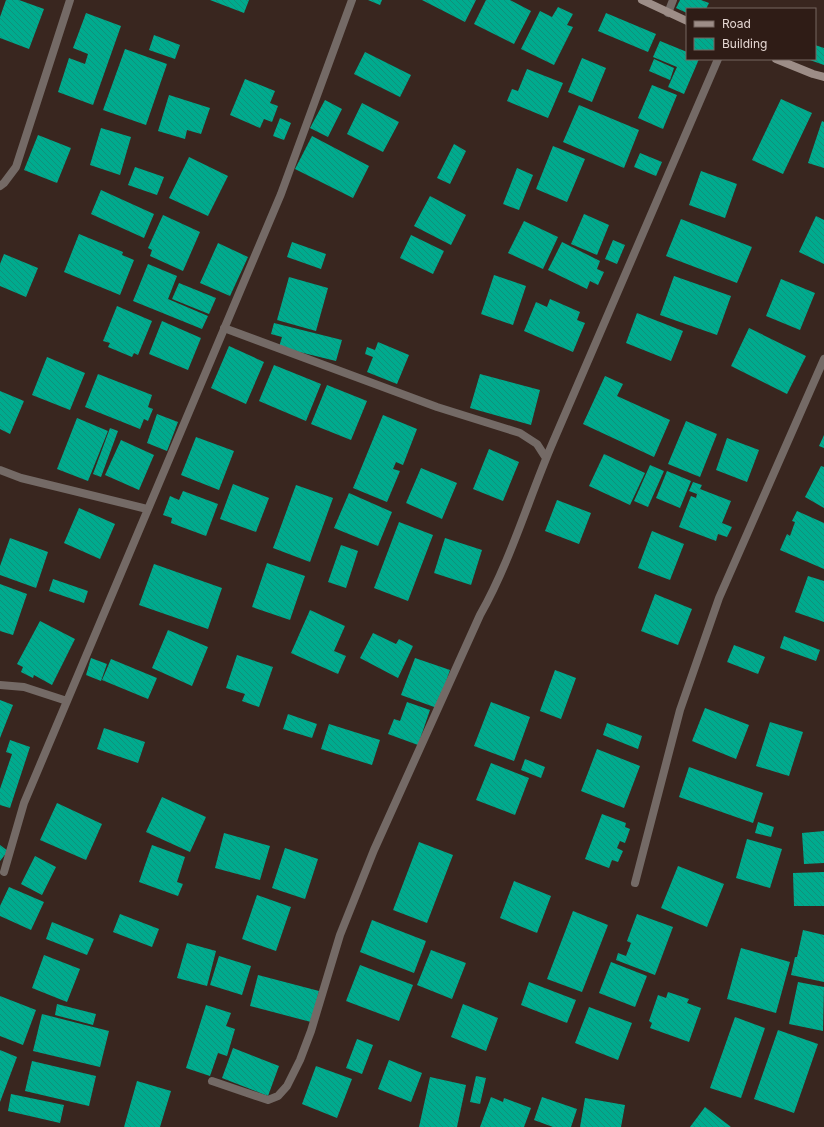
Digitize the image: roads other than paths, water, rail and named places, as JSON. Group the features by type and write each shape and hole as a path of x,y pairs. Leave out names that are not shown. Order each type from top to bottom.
{"street":[{"path":"0,186 16,167 70,0"},
{"path":"4,872 24,803 280,194 352,0"},
{"path":"642,0 686,21"},
{"path":"668,13 673,0"},
{"path":"212,1082 268,1100 278,1096 287,1086 300,1060 312,1031 340,935 374,850 511,551 546,458 718,60"},
{"path":"778,60 824,77"},
{"path":"224,328 437,407 520,433 537,444 546,458"},
{"path":"635,883 680,710 719,598 824,359"},
{"path":"0,470 21,478 147,509"},
{"path":"0,685 24,687 67,701"}]}
